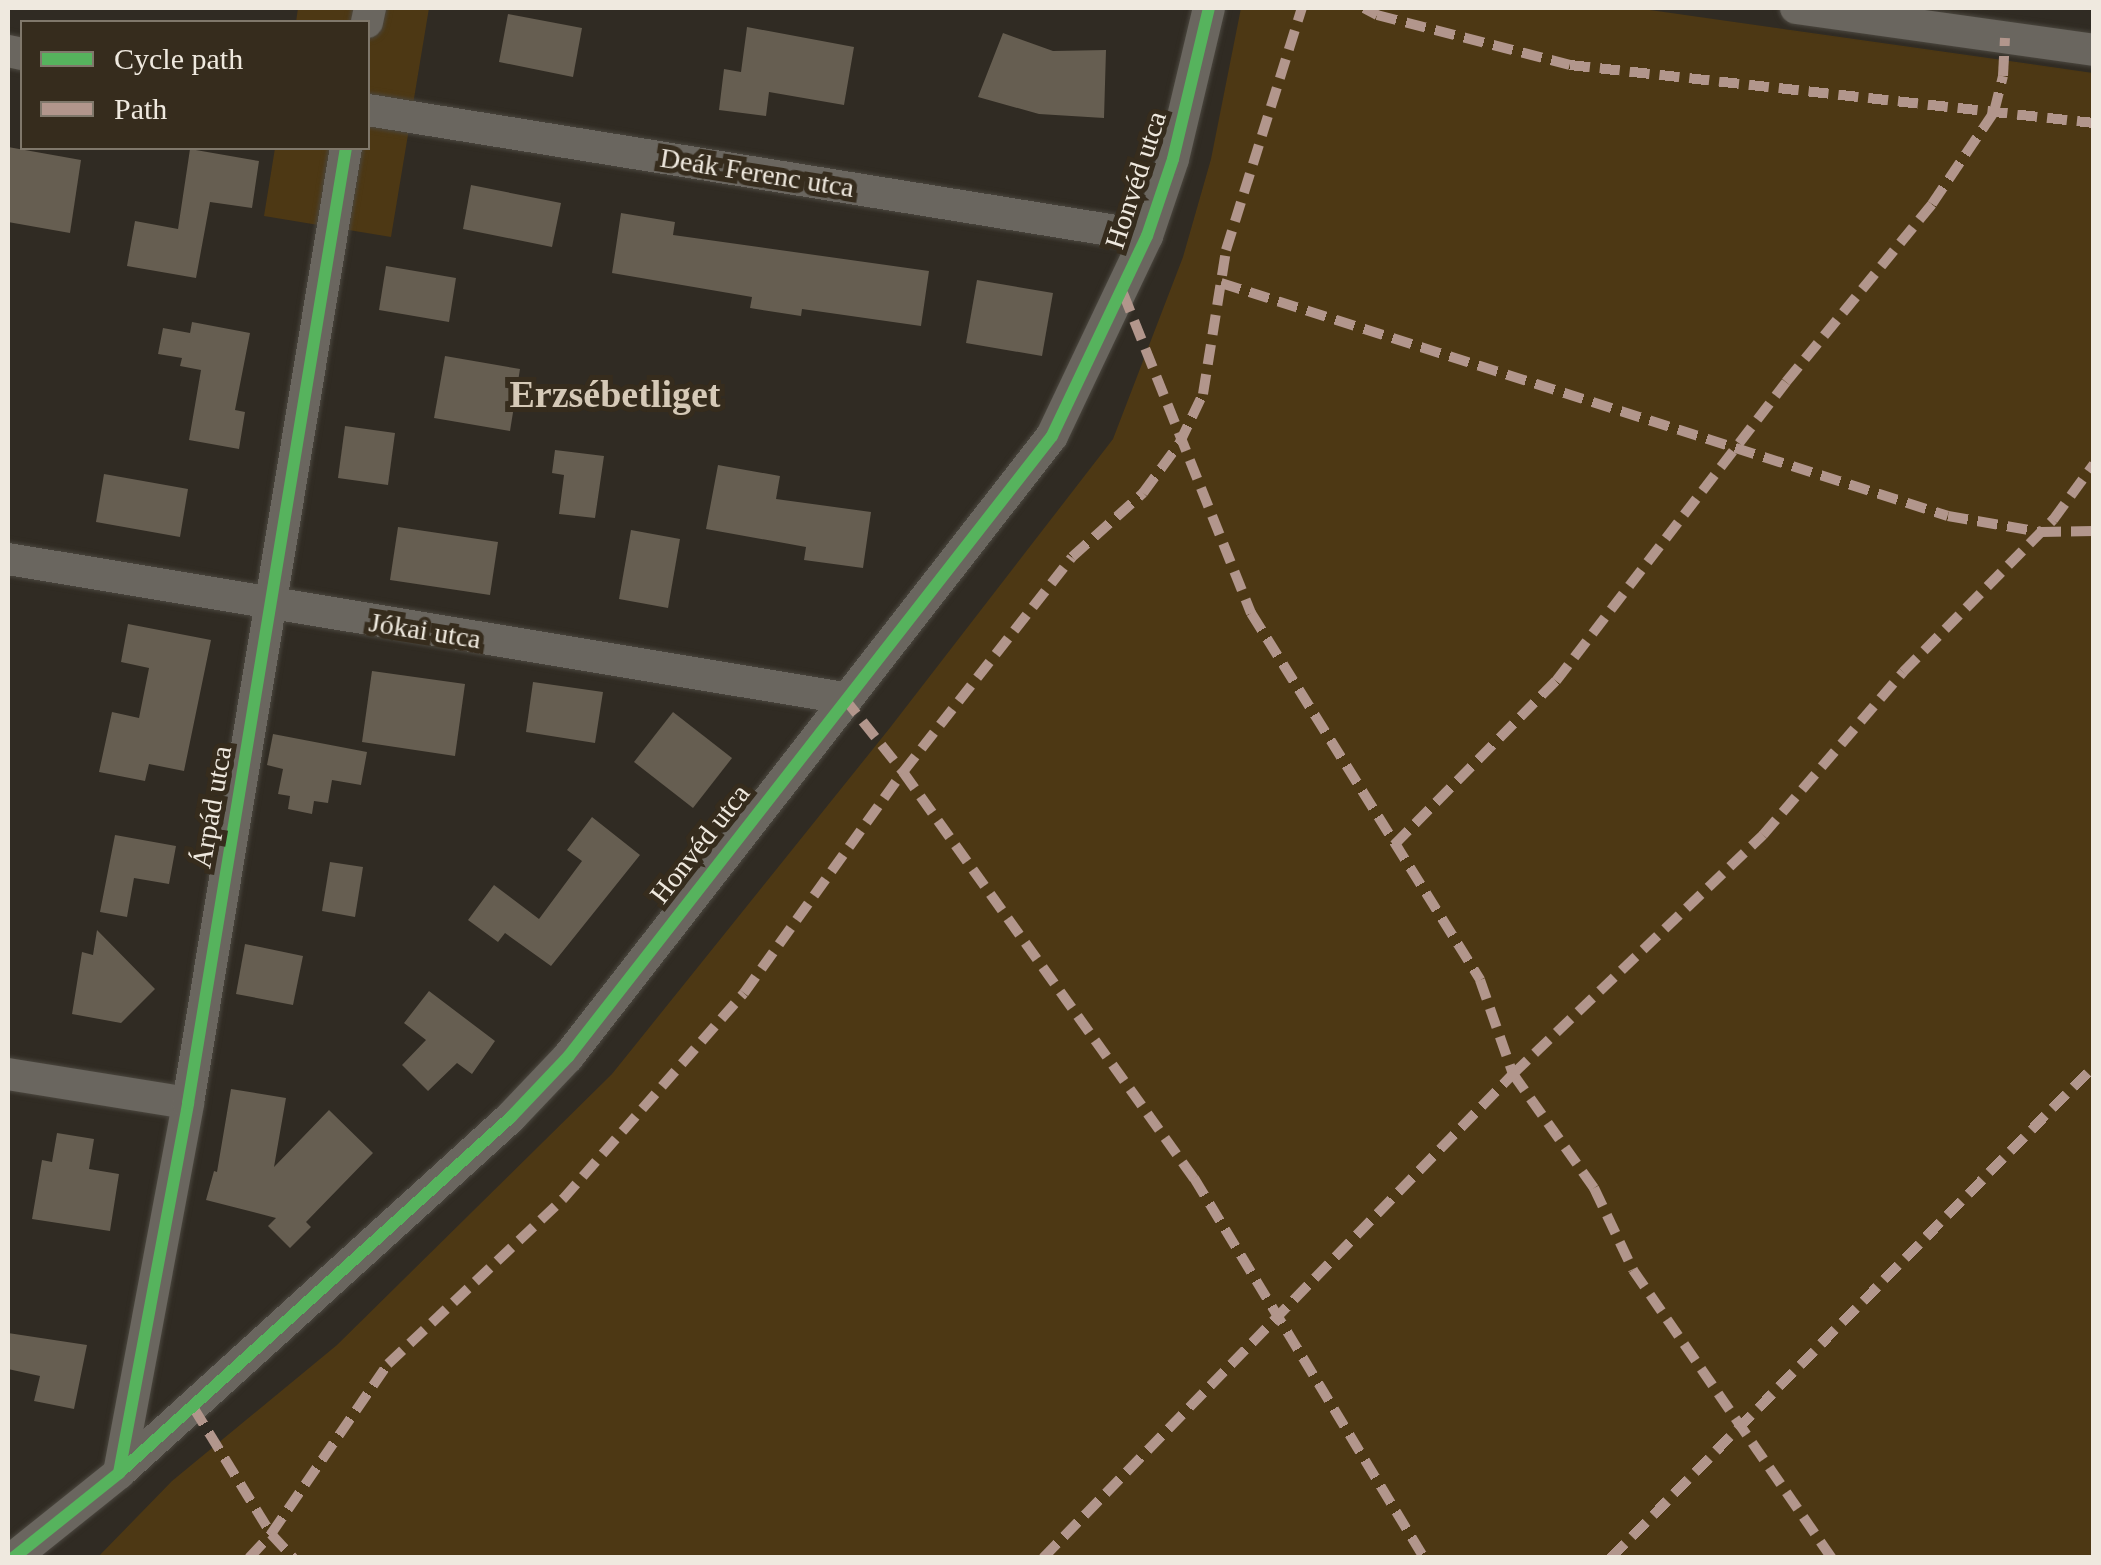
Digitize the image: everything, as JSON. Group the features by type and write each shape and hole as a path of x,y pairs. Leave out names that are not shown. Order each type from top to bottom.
{"street":[{"name":"Honvéd utca","path":"13,1558 120,1474 511,1117 568,1057 1052,436 1148,236 1173,159 1209,8"},
{"path":"1796,8 2094,50"},
{"name":"Deák Ferenc utca","path":"370,110 1148,236"},
{"name":"Árpád utca","path":"120,1474 188,1103 346,150"},
{"name":"Jókai utca","path":"8,559 272,606 844,698"},
{"path":"8,1074 188,1103"}],"shaded area":[{"path":"298,8 429,8 391,237 264,216 275,150 370,150 370,20 296,20"},
{"path":"1241,8 1636,8 2093,73 2093,1557 98,1557 172,1481 337,1345 612,1074 889,729 1113,439 1183,257 1211,159"}],"building":[{"path":"508,14 582,28 573,77 499,62"},
{"path":"747,27 854,47 844,105 769,92 766,116 719,110 724,69 741,72"},
{"path":"1003,33 1053,51 1106,50 1104,118 1039,114 978,97"},
{"path":"8,147 81,160 70,233 8,222"},
{"path":"190,150 259,161 252,208 210,202 196,278 127,266 135,221 178,229"},
{"path":"471,185 561,203 552,247 463,229"},
{"path":"621,213 675,222 673,235 929,271 921,326 802,309 801,316 750,308 752,297 612,273"},
{"path":"386,266 456,278 449,322 379,310"},
{"path":"977,280 1053,293 1042,356 966,343"},
{"path":"192,322 250,333 235,410 245,412 239,449 189,440 201,370 180,366 182,358 158,354 163,328 190,333"},
{"path":"445,356 520,369 510,431 434,418"},
{"path":"345,426 395,433 388,485 338,478"},
{"path":"555,450 604,456 595,518 559,514 564,475 552,473"},
{"path":"718,465 780,476 776,499 871,512 863,568 804,560 806,547 706,529"},
{"path":"104,474 188,489 180,537 96,522"},
{"path":"398,527 498,542 490,595 390,580"},
{"path":"631,530 680,539 668,608 619,599"},
{"path":"128,624 211,640 184,771 149,764 145,781 99,772 112,712 139,718 149,668 121,662"},
{"path":"372,671 465,684 455,756 362,742"},
{"path":"533,682 603,692 595,743 526,732"},
{"path":"673,712 732,758 693,808 634,762"},
{"path":"273,734 367,752 361,785 332,780 328,803 314,801 312,814 288,809 290,796 278,794 283,769 267,765"},
{"path":"592,817 640,855 551,966 505,933 498,942 468,920 494,885 539,919 582,861 567,850"},
{"path":"115,835 176,846 169,884 134,878 127,917 100,912"},
{"path":"330,862 363,867 355,917 322,911"},
{"path":"97,930 155,989 121,1023 72,1014 82,952 93,955"},
{"path":"245,944 303,956 293,1005 236,994"},
{"path":"429,991 495,1041 472,1074 457,1063 428,1091 402,1065 426,1040 404,1023"},
{"path":"231,1089 286,1098 274,1167 329,1110 373,1153 306,1222 311,1227 290,1248 268,1226 276,1218 206,1200 214,1171 217,1172"},
{"path":"57,1133 94,1139 89,1169 119,1174 110,1231 32,1219 42,1160 52,1162"},
{"path":"8,1333 87,1345 74,1409 34,1401 40,1376 8,1369"}],"marked path":[{"path":"249,1558 271,1534 388,1364 563,1199 744,993 903,772 1072,557 1143,493 1179,444 1203,394 1226,250 1302,8"},
{"path":"1364,8 1377,15 1570,65 2094,123"},
{"path":"1394,845 1556,681 1786,382 1932,204 1994,112 2003,76 2005,38"},
{"path":"1221,283 1948,516 2041,532 2094,531"},
{"path":"1123,293 1251,613 1480,980 1513,1074 1594,1188 1633,1270 1832,1558"},
{"path":"1043,1558 1513,1074 1763,835 1903,672 2053,520 2094,464"},
{"path":"844,698 903,772 1194,1178 1424,1558"},
{"path":"1611,1558 2094,1066"},
{"path":"193,1407 271,1534 293,1558"}],"cycle path":[{"path":"13,1558 119,1473 511,1117 568,1057 1052,436 1147,236 1173,159 1209,8"},
{"path":"119,1473 188,1103 346,150"}],"district":[{"name":"Erzsébetliget","path":"615,395"}]}
